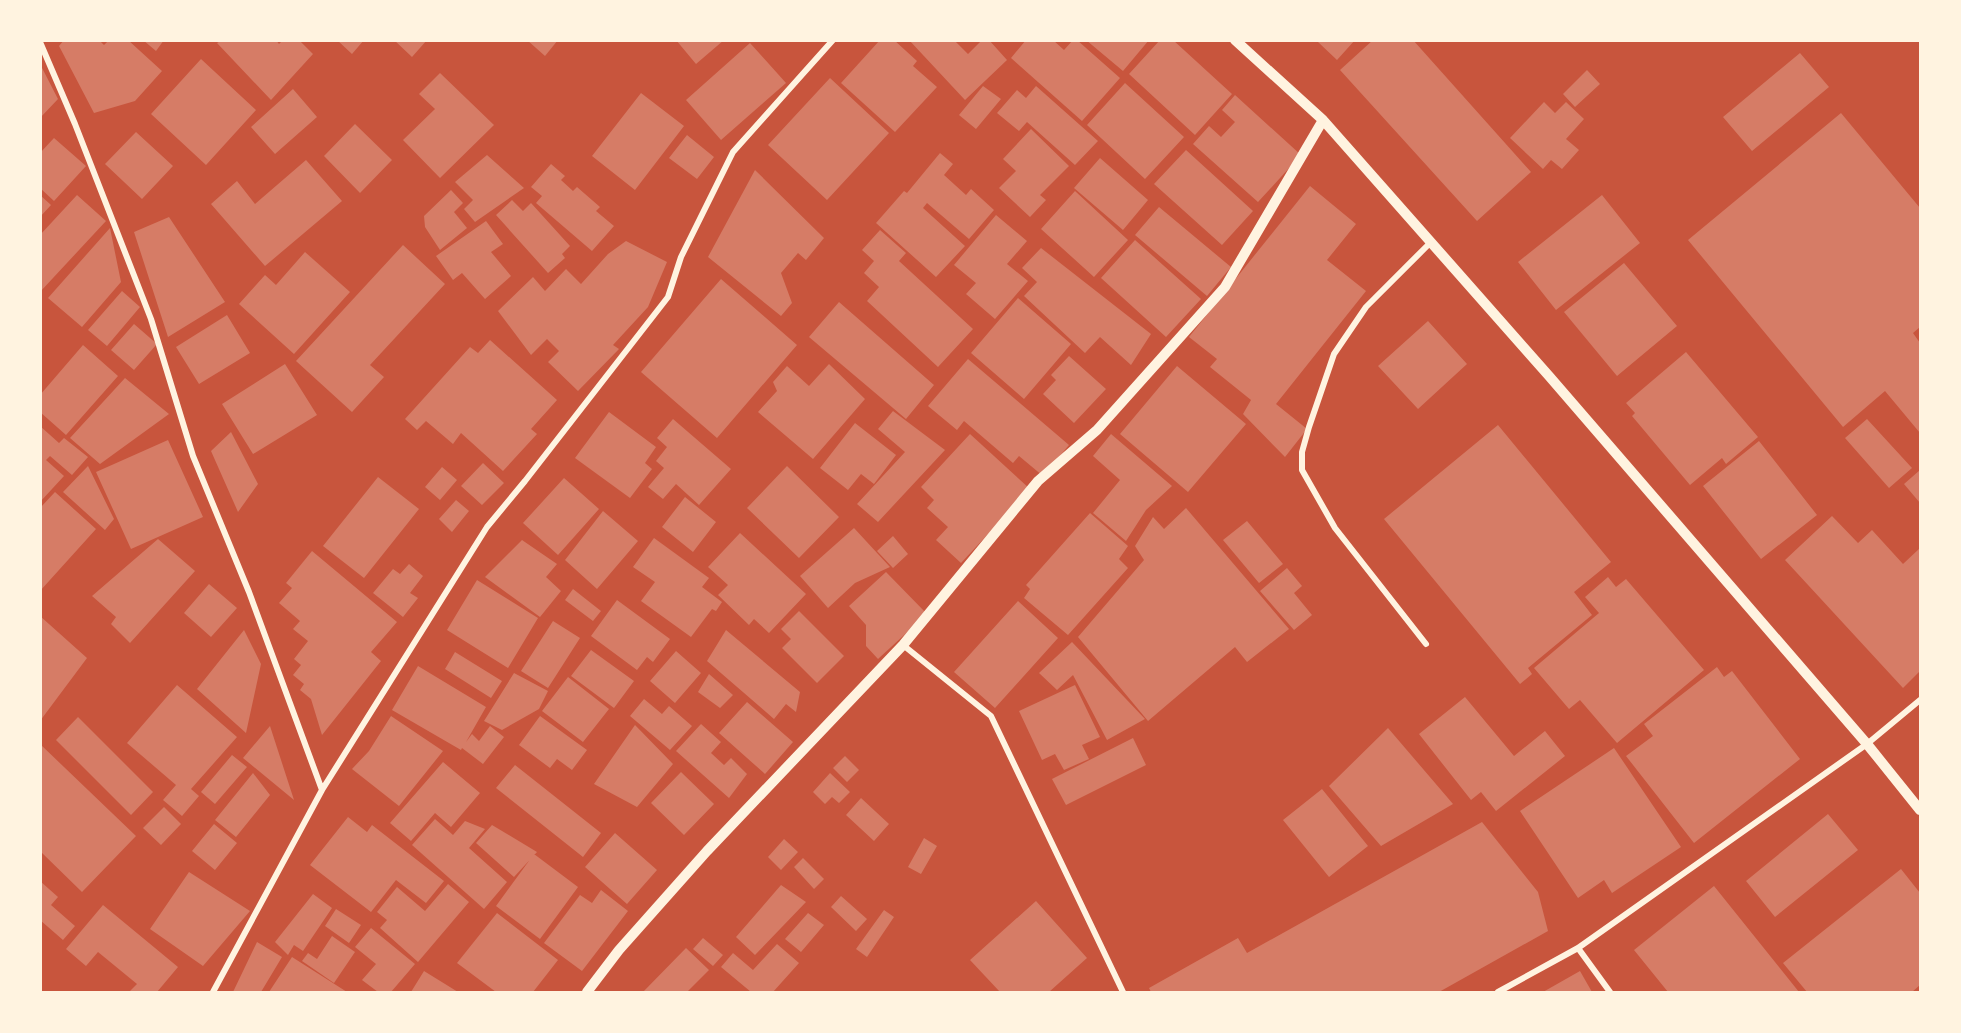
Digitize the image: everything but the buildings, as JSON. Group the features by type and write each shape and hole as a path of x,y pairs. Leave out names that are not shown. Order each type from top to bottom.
{"street":[{"path":"213,993 322,790 487,527 668,297 681,257 733,152 833,40"},
{"path":"1235,40 1323,120 1867,744 1920,810"},
{"path":"40,42 75,124 151,319 193,456 249,592 322,790"},
{"path":"587,993 619,950 707,851 903,645 1038,481 1097,430 1225,287 1323,120"},
{"path":"1426,644 1335,528 1302,470 1302,452 1334,354 1366,308 1431,242"},
{"path":"903,645 991,716 1123,993"},
{"path":"1498,993 1578,948 1867,744 1920,700"},
{"path":"1578,948 1610,993"}]}
